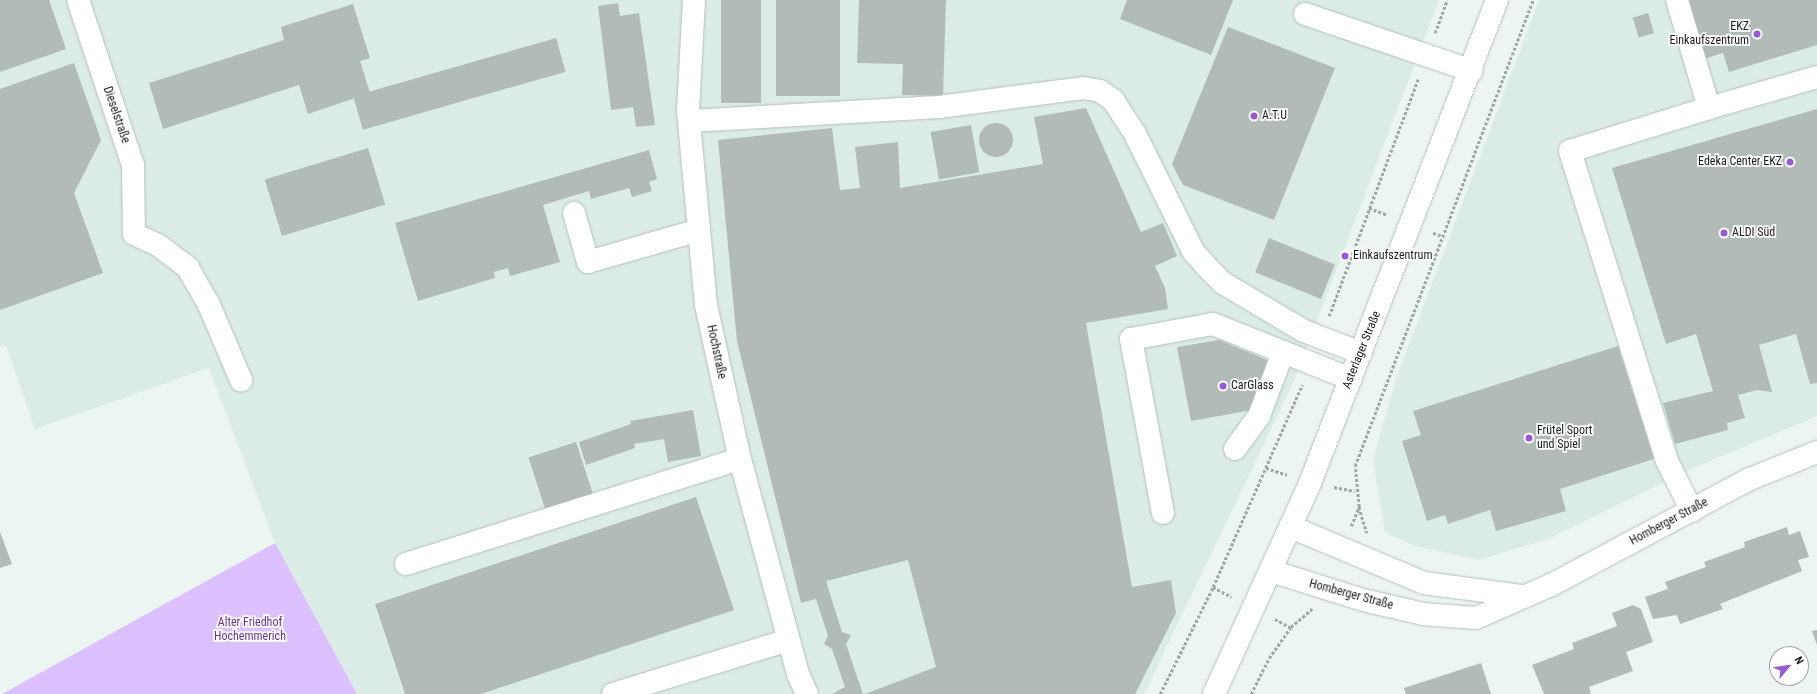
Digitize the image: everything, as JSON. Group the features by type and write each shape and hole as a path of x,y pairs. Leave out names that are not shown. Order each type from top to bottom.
{"street":[{"name":"Dieselstraße","path":"78,0 133,166 134,234 158,245 188,268 209,304 241,380"},
{"name":"Hochstraße","path":"694,0 690,121 706,305 740,459 788,640 808,694"},
{"name":"Asterlager Straße","path":"1214,694 1291,527 1472,71 1498,0"},
{"path":"1678,0 1709,108"},
{"path":"1305,14 1472,71"},
{"path":"1692,511 1667,461 1570,151 1709,108 1817,77"},
{"path":"690,121 939,107 1083,88 1100,91 1113,100 1134,132 1193,251 1205,265 1223,283 1320,338 1360,354"},
{"path":"574,213 588,262 699,230"},
{"path":"1163,513 1131,339 1213,324 1351,379"},
{"path":"1235,449 1259,416 1283,352"},
{"name":"Homberger Straße","path":"1271,571 1325,590 1423,614 1476,618 1692,511 1750,479 1817,452"},
{"path":"406,564 740,459"},
{"path":"1291,527 1342,550 1424,583 1522,596"},
{"path":"613,694 788,640"}],"path":[{"path":"1320,338 1447,0"},
{"path":"1342,550 1359,507 1355,466 1533,0"},
{"path":"1160,694 1213,586 1311,364"},
{"path":"1251,694 1286,633 1319,603 1325,590"}],"shaded area":[{"path":"0,0 1439,0 1294,381 1144,694 357,694 275,543 209,368 35,429 6,346 0,347"},
{"path":"1539,0 1817,0 1817,416 1689,470 1548,539 1479,560 1412,545 1385,532 1373,460 1395,382"}],"green space":[{"name":"Alter Friedhof Hochemmerich","path":"275,543 357,694 2,694"}],"building":[{"path":"0,0 49,0 66,49 0,72"},
{"path":"721,0 761,0 761,103 721,103"},
{"path":"776,0 840,0 840,96 776,96"},
{"path":"859,0 946,0 943,96 902,95 903,64 857,63"},
{"path":"1127,0 1233,0 1211,55 1120,19"},
{"name":"EKZ Einkaufszentrum","path":"1686,0 1817,0 1817,45 1729,72 1723,53 1704,59"},
{"path":"618,3 620,16 639,13 655,125 636,127 633,107 611,110 598,6"},
{"path":"353,4 370,58 360,61 370,93 308,114 299,85 163,129 149,83 284,40 281,27"},
{"path":"1648,13 1654,33 1639,38 1633,18"},
{"name":"A.T.U","path":"1228,27 1335,68 1274,220 1183,185 1172,164"},
{"path":"556,38 566,72 363,130 353,96"},
{"path":"74,63 101,140 74,193 103,273 0,310 0,89"},
{"path":"1086,108 1141,232 1163,223 1177,256 1155,266 1165,288 1168,309 1086,323 1132,587 1171,580 1176,613 1135,694 865,694 936,667 908,560 826,581 842,632 851,635 846,644 863,694 832,694 845,687 832,649 824,644 828,636 816,599 801,603 737,341 718,140 832,128 840,190 860,188 855,147 898,142 900,188 1043,164 1034,117"},
{"name":"ALDI Süd","path":"1817,109 1817,383 1810,384 1796,334 1759,345 1772,392 1757,390 1738,395 1745,418 1727,423 1728,430 1675,444 1663,403 1713,391 1696,334 1666,344 1612,168"},
{"path":"993,123 999,123 1003,124 1010,130 1013,140 1012,147 1006,154 999,157 993,157 989,156 982,150 979,143 979,137 980,133 986,126"},
{"path":"971,125 979,172 939,179 931,132"},
{"path":"368,148 385,204 282,236 265,180"},
{"path":"649,150 657,179 649,182 652,191 632,197 629,188 591,199 589,191 543,205 560,262 510,276 508,268 494,272 495,278 418,301 395,223"},
{"path":"1269,238 1335,265 1321,299 1255,272"},
{"name":"CarGlass","path":"1219,340 1272,362 1252,410 1191,421 1177,347"},
{"name":"Frütel Sport und Spiel","path":"1618,346 1654,459 1560,489 1566,511 1496,531 1490,510 1448,524 1445,515 1427,521 1402,441 1421,435 1413,411"},
{"path":"693,410 701,456 668,462 664,439 634,444 635,448 586,465 579,442 631,424 630,421"},
{"path":"576,442 595,499 547,515 528,457"},
{"path":"696,497 734,610 481,694 405,694 375,604"},
{"path":"1787,527 1789,535 1800,531 1809,557 1798,560 1802,571 1720,604 1723,609 1680,624 1677,615 1653,619 1645,597 1668,589 1665,582 1706,567 1704,562 1745,547 1744,542"},
{"path":"0,532 12,564 0,568"},
{"path":"1633,605 1641,609 1653,642 1626,652 1633,671 1589,687 1591,693 1588,694 1544,694 1532,665 1574,649 1572,643 1617,626 1612,613"},
{"path":"1817,630 1817,645 1812,631"},
{"path":"1481,663 1491,694 1406,694 1404,688"}],"place":[{"name":"EKZ Einkaufszentrum","path":"1757,34"},
{"name":"A.T.U","path":"1254,116"},
{"name":"Edeka Center EKZ","path":"1790,162"},
{"name":"ALDI Süd","path":"1724,233"},
{"name":"Einkaufszentrum","path":"1345,256"},
{"name":"CarGlass","path":"1223,386"},
{"name":"Frütel Sport und Spiel","path":"1529,438"}]}
